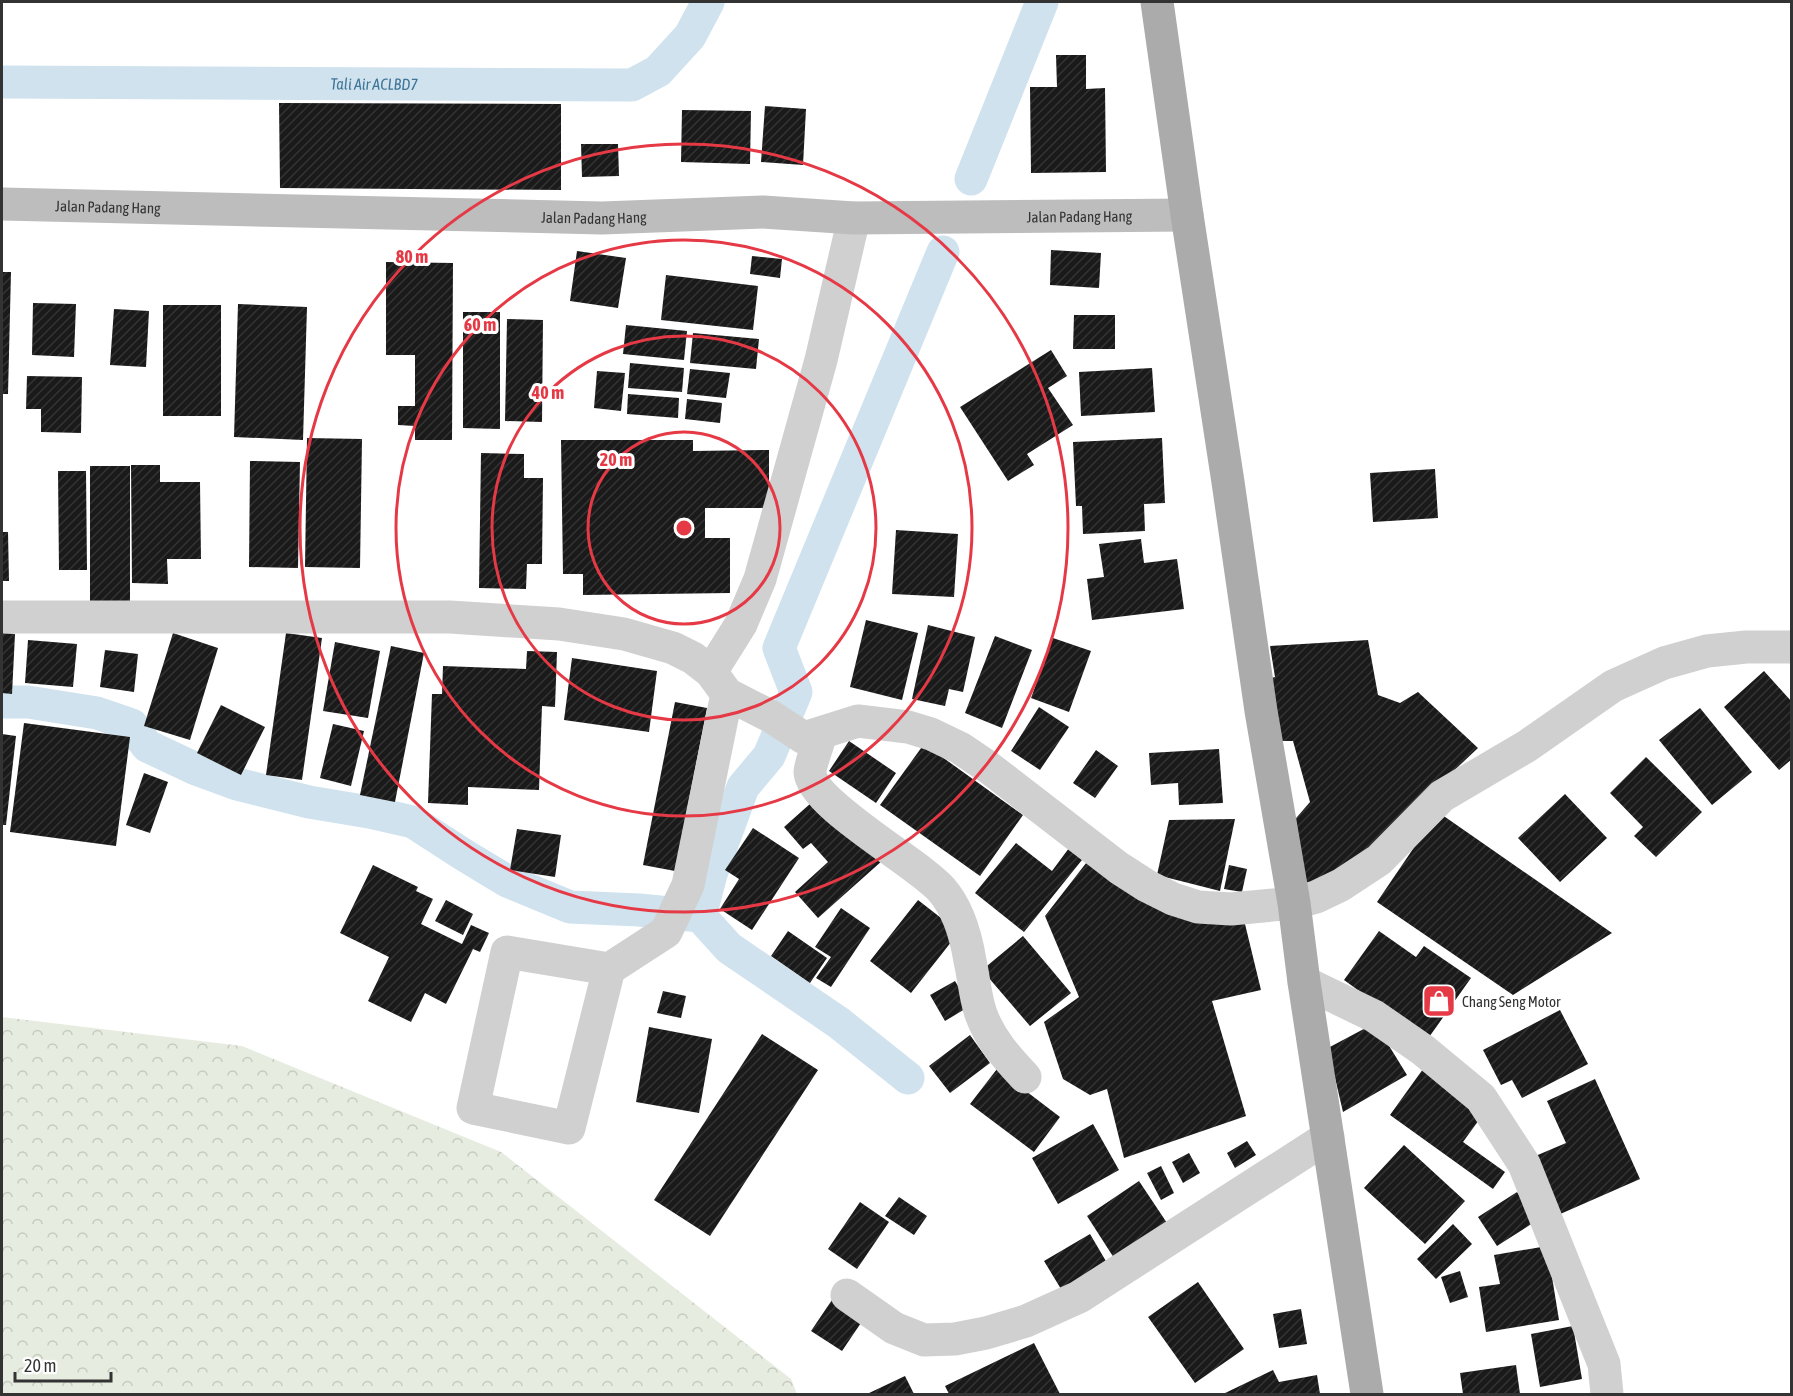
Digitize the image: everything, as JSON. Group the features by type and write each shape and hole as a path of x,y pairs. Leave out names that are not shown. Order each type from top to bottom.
{"main road":[{"path":"1157,2 1262,722 1294,903 1366,1395"},
{"name":"Jalan Padang Hang","path":"2,204 590,218 763,212 866,218 1187,215"}],"street":[{"path":"609,969 568,1128 473,1108 507,952 609,969 666,932 688,885 719,683 760,579 821,360 866,218"},
{"path":"2,617 450,617 559,624 624,634 673,648 693,658 719,683 772,717 813,735 858,721 908,726 931,734 960,748 988,767 1119,868 1147,886 1198,907 1231,909 1294,903 1316,897 1341,885 1379,860 1442,796 1527,746 1613,686 1664,663 1707,651 1746,647 1791,647"},
{"path":"813,735 810,773 816,788 847,817 924,873 942,891 954,908 970,959 980,1012 989,1034 1025,1077"},
{"path":"1304,982 1374,1016 1423,1050 1481,1098 1524,1164 1604,1364 1607,1395"},
{"path":"847,1295 894,1328 924,1340 955,1339 986,1333 1026,1321 1079,1297 1328,1137"}],"green space":[{"path":"2,1017 242,1046 501,1152 791,1379 797,1394 2,1394"}],"building":[{"path":"1056,55 1086,55 1086,89 1105,88 1106,172 1031,173 1030,87 1057,87"},
{"path":"279,103 561,104 561,190 280,188"},
{"path":"765,106 806,109 803,165 761,162"},
{"path":"682,110 751,111 750,164 681,162"},
{"path":"581,144 618,144 619,176 582,177"},
{"path":"1051,250 1101,253 1099,288 1050,285"},
{"path":"577,251 626,258 618,308 570,301"},
{"path":"752,256 782,259 780,278 750,274"},
{"path":"386,262 453,263 452,440 415,440 415,426 398,425 398,406 415,406 415,355 386,355"},
{"path":"2,272 11,272 8,394 2,394"},
{"path":"666,275 758,286 753,330 661,320"},
{"path":"33,303 76,304 74,357 32,355"},
{"path":"238,304 307,307 303,440 234,437"},
{"path":"163,305 221,305 221,416 163,416"},
{"path":"114,309 149,311 146,367 110,365"},
{"path":"463,312 500,312 500,429 463,428"},
{"path":"1074,315 1115,315 1115,349 1073,349"},
{"path":"507,319 543,320 542,422 505,421"},
{"path":"626,325 687,331 684,360 623,354"},
{"path":"693,333 759,339 756,369 690,363"},
{"path":"1051,350 1067,376 1048,388 1073,425 1027,454 1034,465 1008,481 960,407"},
{"path":"630,363 684,368 682,392 628,388"},
{"path":"1152,368 1155,412 1081,416 1079,372"},
{"path":"690,369 730,373 726,398 687,394"},
{"path":"597,371 625,373 621,411 594,408"},
{"path":"27,376 82,377 81,433 41,432 41,409 26,409"},
{"path":"628,394 679,398 678,418 627,414"},
{"path":"687,399 722,403 720,423 685,419"},
{"path":"307,438 362,439 360,568 305,567"},
{"path":"1162,438 1165,503 1144,504 1145,531 1083,534 1082,506 1076,506 1073,442"},
{"path":"561,440 693,440 693,451 769,450 769,508 705,508 705,538 730,538 730,593 583,595 583,574 563,574"},
{"path":"481,453 524,454 524,478 543,478 542,564 527,564 526,589 479,588"},
{"path":"250,461 300,462 298,568 249,567"},
{"path":"131,465 160,465 160,482 200,482 201,559 167,559 168,584 132,583"},
{"path":"90,466 130,466 130,603 90,603"},
{"path":"1435,469 1438,518 1373,522 1370,473"},
{"path":"58,471 86,471 87,570 59,570"},
{"path":"896,530 958,534 954,597 892,594"},
{"path":"2,532 8,532 9,581 2,581"},
{"path":"1141,539 1144,563 1177,559 1184,609 1092,620 1087,579 1104,577 1099,544"},
{"path":"866,620 918,633 902,700 850,687"},
{"path":"928,625 975,637 963,692 949,689 945,706 912,699"},
{"path":"2,633 15,634 12,694 2,693"},
{"path":"173,633 218,648 190,740 144,726"},
{"path":"286,633 322,638 302,780 266,775"},
{"path":"995,636 1032,650 1002,728 965,713"},
{"path":"1053,638 1091,651 1069,712 1031,698"},
{"path":"28,640 77,644 73,687 25,683"},
{"path":"1368,640 1378,695 1400,703 1418,692 1478,748 1344,874 1305,889 1291,824 1310,802 1293,741 1274,741 1265,680 1275,677 1270,646"},
{"path":"335,642 380,651 368,718 323,711"},
{"path":"391,646 424,653 395,802 360,795"},
{"path":"105,650 138,654 134,692 100,687"},
{"path":"527,651 557,652 555,707 542,706 539,790 468,787 468,805 428,803 432,694 442,694 443,666 526,669"},
{"path":"572,658 657,671 649,732 564,720"},
{"path":"1764,671 1792,702 1792,759 1779,770 1724,707"},
{"path":"675,702 707,708 675,871 643,865"},
{"path":"221,705 265,727 241,775 197,753"},
{"path":"1039,707 1069,727 1040,770 1011,751"},
{"path":"1700,708 1752,772 1712,805 1659,740"},
{"path":"24,723 130,737 116,846 10,832"},
{"path":"333,724 364,731 351,786 320,778"},
{"path":"2,734 16,736 6,825 2,825"},
{"path":"849,741 896,773 876,803 829,771"},
{"path":"924,744 1023,815 980,876 880,805"},
{"path":"1219,749 1223,803 1179,805 1178,783 1151,785 1149,753"},
{"path":"1096,750 1118,766 1095,798 1073,783"},
{"path":"1646,757 1702,812 1656,857 1634,836 1643,827 1610,793"},
{"path":"144,773 168,782 150,833 126,825"},
{"path":"1565,794 1607,838 1560,882 1518,838"},
{"path":"811,803 883,860 818,918 795,892 828,862 811,843 803,849 784,827"},
{"path":"1438,812 1612,933 1513,995 1377,902"},
{"path":"1235,819 1220,891 1157,875 1169,820"},
{"path":"753,828 799,858 752,930 720,909 739,879 725,870"},
{"path":"517,829 561,835 555,877 510,870"},
{"path":"1016,843 1052,871 1072,844 1086,855 1024,932 975,893"},
{"path":"1090,858 1245,924 1261,990 1212,1001 1246,1116 1124,1158 1107,1089 1090,1095 1063,1079 1044,1022 1079,997 1045,916"},
{"path":"373,865 418,887 416,891 433,899 421,924 462,944 471,925 489,933 480,952 473,949 446,1004 425,993 411,1022 368,1001 389,957 340,933"},
{"path":"1229,865 1247,869 1242,892 1224,889"},
{"path":"446,900 473,914 463,935 435,921"},
{"path":"918,900 959,932 911,993 870,961"},
{"path":"841,908 870,928 831,987 816,978 831,957 815,947"},
{"path":"788,931 827,958 810,983 771,956"},
{"path":"1379,931 1416,957 1424,946 1471,978 1427,1040 1344,980"},
{"path":"1023,936 1071,993 1030,1026 982,970"},
{"path":"955,981 970,1006 945,1021 930,995"},
{"path":"663,991 686,996 681,1018 657,1013"},
{"path":"1560,1010 1588,1064 1522,1098 1512,1080 1501,1085 1483,1050"},
{"path":"1375,1023 1407,1075 1343,1112 1328,1048"},
{"path":"649,1027 712,1039 699,1113 636,1102"},
{"path":"762,1034 818,1070 710,1236 654,1200"},
{"path":"970,1035 990,1063 950,1093 929,1066"},
{"path":"997,1069 1060,1117 1034,1152 970,1104"},
{"path":"1423,1069 1484,1113 1463,1142 1505,1172 1493,1189 1390,1115"},
{"path":"1595,1079 1640,1179 1558,1215 1533,1157 1566,1143 1547,1101"},
{"path":"1093,1124 1119,1170 1058,1204 1032,1158"},
{"path":"1247,1141 1256,1155 1235,1168 1227,1153"},
{"path":"1404,1145 1465,1201 1425,1244 1364,1188"},
{"path":"1189,1153 1200,1173 1183,1183 1172,1162"},
{"path":"1161,1166 1174,1193 1161,1200 1147,1173"},
{"path":"1139,1181 1167,1223 1114,1258 1087,1216"},
{"path":"1517,1192 1536,1221 1497,1246 1478,1217"},
{"path":"899,1197 927,1216 914,1235 885,1216"},
{"path":"860,1202 889,1222 857,1269 828,1249"},
{"path":"1453,1224 1472,1244 1436,1279 1417,1259"},
{"path":"1090,1234 1110,1268 1064,1294 1044,1261"},
{"path":"1547,1246 1559,1320 1486,1332 1479,1287 1500,1284 1494,1255"},
{"path":"1460,1271 1468,1297 1450,1303 1441,1277"},
{"path":"1198,1282 1244,1349 1195,1383 1148,1317"},
{"path":"836,1294 867,1314 842,1351 811,1331"},
{"path":"1301,1309 1307,1344 1279,1348 1273,1314"},
{"path":"1573,1326 1582,1379 1540,1387 1531,1334"},
{"path":"1034,1343 1060,1394 949,1394 945,1386"},
{"path":"1516,1365 1520,1394 1463,1394 1460,1373"},
{"path":"1273,1370 1279,1382 1317,1375 1320,1394 1223,1394"},
{"path":"905,1376 914,1394 867,1394"}],"waterway":[{"name":"Tali Air ACLBD7","path":"2,82 632,85 658,71 690,36 708,2"},
{"path":"971,179 1042,2"},
{"path":"700,916 711,874 743,787 769,756 796,692 779,648 943,252"},
{"path":"2,702 28,702 97,713 132,725 147,746 196,769 237,784 309,802 413,822 507,881 570,907 700,916 729,948 839,1023 908,1078"}],"place":[{"name":"Chang Seng Motor","path":"1439,1001"}]}
